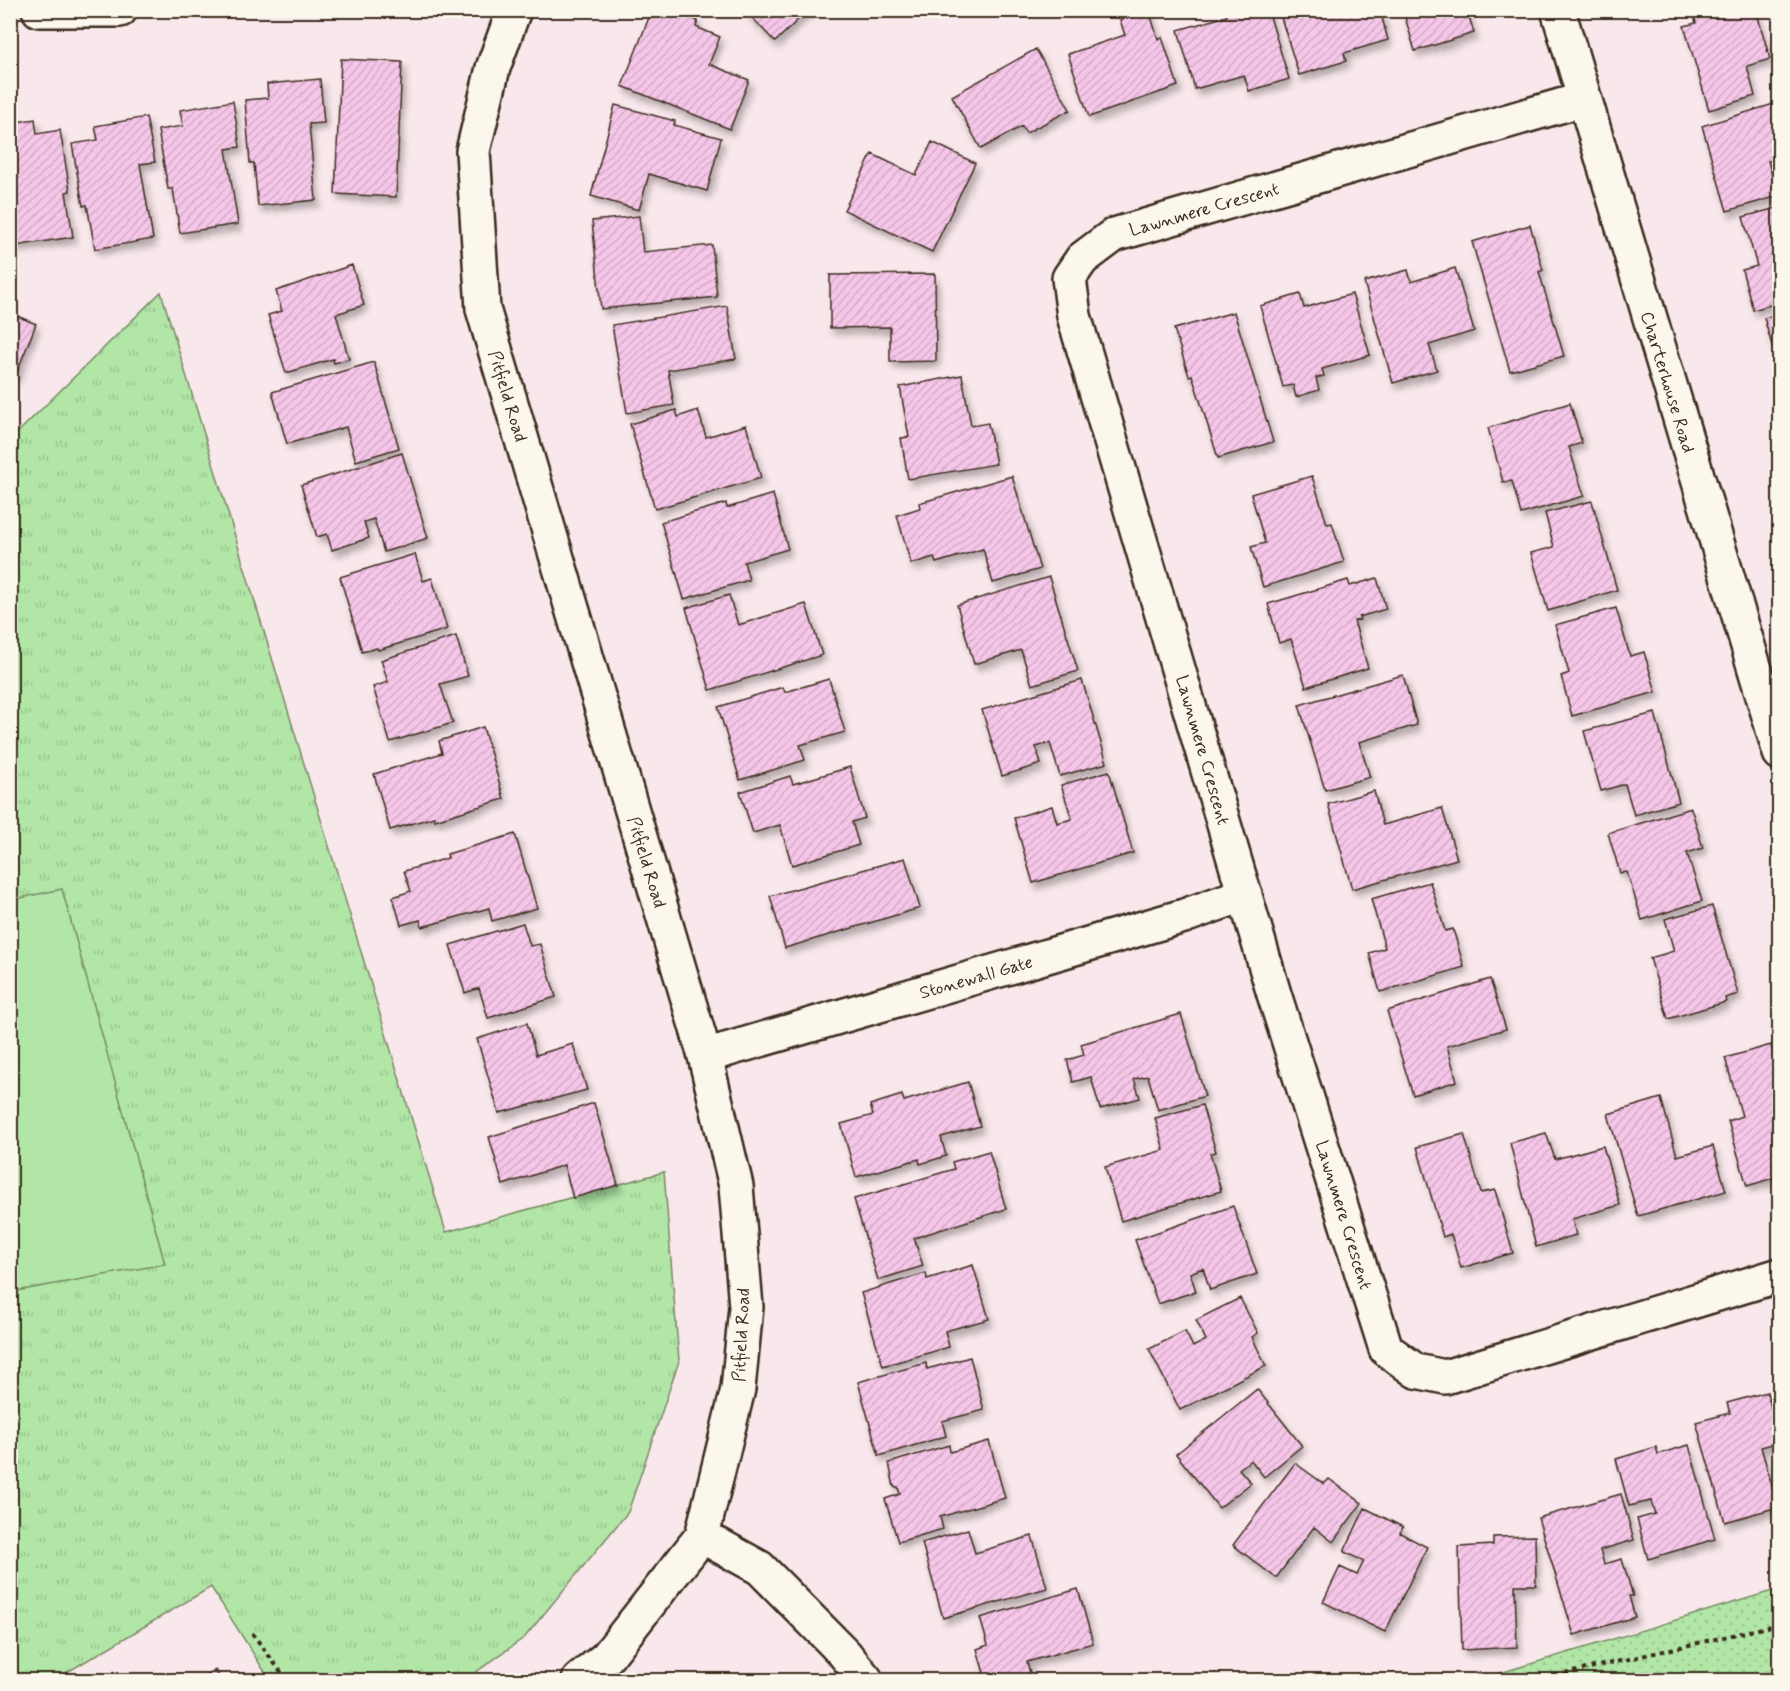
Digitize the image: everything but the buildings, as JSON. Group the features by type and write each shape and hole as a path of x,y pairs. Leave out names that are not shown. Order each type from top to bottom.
{"street":[{"path":"39,10 120,10"},
{"name":"Pitfield Road","path":"514,10 493,68 473,152 483,309 705,1056 735,1177 746,1307 738,1389 702,1536 607,1657 579,1680"},
{"name":"Charterhouse Road","path":"1558,10 1779,753"},
{"name":"Lawnmere Crescent","path":"1584,99 1114,235 1082,259 1069,278 1074,316 1274,994 1386,1349 1416,1371 1445,1377 1779,1275"},
{"name":"Stonewall Gate","path":"705,1056 1184,916 1245,894"},
{"path":"702,1536 760,1568 844,1653 866,1680"}],"path":[{"path":"1538,1680 1779,1624"},
{"path":"252,1633 287,1680"}],"green space":[{"path":"161,292 446,1232 664,1172 679,1361 628,1512 525,1637 465,1680 270,1680 211,1587 54,1680 11,1680 11,439"},
{"path":"62,889 165,1264 11,1292 11,900"},
{"path":"1779,1589 1779,1680 1477,1680"}]}
